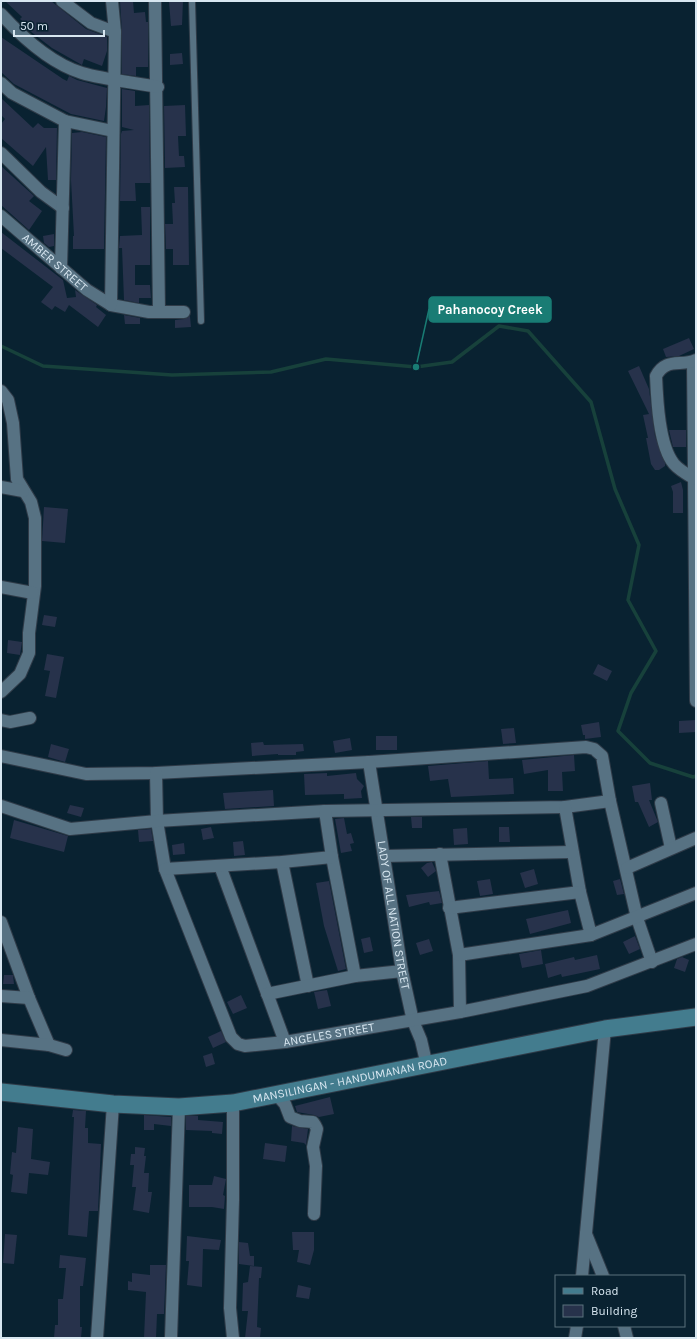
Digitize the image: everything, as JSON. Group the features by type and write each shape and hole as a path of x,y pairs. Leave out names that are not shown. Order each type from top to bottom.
{"street":[{"path":"62,1 91,23 115,32"},
{"path":"112,1 115,32 111,306 159,312 184,312"},
{"path":"155,1 158,87 159,312"},
{"path":"1,14 16,30 55,62 82,73 158,87"},
{"path":"1,83 12,93 65,121 113,131"},
{"path":"61,268 65,121"},
{"path":"1,153 41,192 63,208"},
{"name":"AMBER STREET","path":"1,216 87,290 111,306"},
{"path":"695,479 675,466 668,455 664,440 656,376 660,369 670,364 694,361 695,479 696,701"},
{"path":"1,391 8,400 13,423 17,479 31,502 35,518 33,593 30,612 29,653 20,674 1,692"},
{"path":"1,487 23,491"},
{"path":"1,587 33,593"},
{"path":"1,720 10,722 30,718"},
{"path":"1,756 86,774 156,773 369,762 586,747 594,750 602,756 610,801 637,918 652,962"},
{"name":"LADY OF ALL NATION STREET","path":"369,762 375,809 402,971 413,1021 421,1040 427,1066"},
{"name":"ANGELES STREET","path":"156,773 157,821 165,869 231,1037 238,1044 246,1046 285,1042 413,1021 587,986 696,944"},
{"path":"1,806 70,829 157,821 325,811 565,807 610,801"},
{"path":"661,803 671,848"},
{"path":"565,807 580,892 591,935"},
{"path":"325,811 332,857 355,976"},
{"path":"626,868 696,838"},
{"path":"384,856 572,852"},
{"path":"440,854 459,955 460,1012"},
{"path":"165,869 282,862 332,857"},
{"path":"282,862 308,986"},
{"path":"220,866 285,1042"},
{"path":"449,908 580,892"},
{"path":"459,955 591,935 696,894"},
{"path":"1,922 7,952 49,1045"},
{"path":"267,994 355,976 402,971"},
{"path":"1,996 29,998"},
{"name":"MANSILINGAN - HANDUMANAN ROAD","path":"1,1092 113,1104 180,1107 233,1103 427,1066 605,1028 696,1017"},
{"path":"582,1275 605,1028"},
{"path":"1,1040 49,1045 66,1050"},
{"path":"277,1095 284,1104 290,1117 300,1121 313,1122 316,1124 313,1147 316,1166 314,1214"},
{"path":"233,1103 233,1200 230,1308 233,1338"},
{"path":"97,1338 113,1104"},
{"path":"171,1338 180,1107"},
{"path":"586,1233 603,1275"},
{"path":"575,1338 576,1327"},
{"path":"624,1327 627,1338"}],"lane":[{"path":"192,1 202,321"}],"building":[{"path":"5,1 51,1 86,29 107,37 107,51 102,66 84,59 82,65 52,48 30,31 31,29 20,19 22,17"},
{"path":"120,1 133,1 134,13 145,12 146,22 148,22 148,67 136,67 136,76 122,74"},
{"path":"183,1 182,25 171,26 169,2"},
{"path":"1,37 67,81 69,76 77,80 107,88 104,121 71,114 14,84 1,72"},
{"path":"182,53 183,64 170,65 170,54"},
{"path":"122,89 135,91 135,106 149,105 150,183 135,183 136,201 120,201 121,134 122,131 134,130 122,127"},
{"path":"1,98 33,128 38,123 44,128 57,128 56,180 48,180 46,147 33,166 1,138 1,124 5,119 1,115"},
{"path":"185,105 186,136 178,136 179,156 184,156 185,167 165,168 164,106"},
{"path":"82,132 106,137 104,249 73,249 74,236 71,180 72,133"},
{"path":"1,166 34,196 29,201 42,211 29,230 1,205"},
{"path":"174,187 188,187 189,265 173,265 173,249 166,249 165,224 173,224 172,203 175,203"},
{"path":"141,207 150,207 150,265 135,265 135,285 150,285 151,298 139,298 139,303 124,300 122,248 119,248 120,236 142,235"},
{"path":"1,232 63,280 67,298 76,297 75,290 97,305 96,307 106,315 98,327 69,305 65,312 55,306 52,310 41,302 53,287 1,248"},
{"path":"54,234 54,246 49,247 44,243 43,236"},
{"path":"124,315 140,318 140,324 125,324"},
{"path":"190,316 191,327 175,328 175,320 184,319"},
{"path":"689,338 694,349 679,356 666,357 663,349"},
{"path":"639,366 649,389 655,436 665,463 665,466 659,470 655,470 651,464 646,438 648,438 643,415 649,414 628,371"},
{"path":"669,430 686,430 686,447 673,447"},
{"path":"681,482 683,490 683,513 673,513 673,492 671,486"},
{"path":"44,507 68,509 65,543 42,541"},
{"path":"44,615 57,617 55,627 42,625"},
{"path":"8,640 22,642 20,655 7,653"},
{"path":"47,654 64,657 56,698 45,696 50,671 44,670"},
{"path":"598,664 612,671 607,681 593,674"},
{"path":"696,720 696,732 679,733 679,721"},
{"path":"599,722 601,737 585,739 581,725"},
{"path":"514,728 516,743 503,744 501,729"},
{"path":"376,736 397,736 397,750 376,750"},
{"path":"350,738 352,750 335,753 333,741"},
{"path":"263,742 264,745 303,744 304,751 296,752 296,755 278,754 252,756 251,743"},
{"path":"51,744 69,749 65,762 48,757"},
{"path":"574,755 575,771 562,772 563,791 548,791 548,770 524,774 522,760"},
{"path":"488,761 489,779 513,778 514,794 451,797 448,779 430,781 428,766"},
{"path":"327,773 327,776 356,773 357,779 364,786 361,791 362,798 344,799 344,794 305,795 304,774"},
{"path":"650,783 652,800 649,800 658,822 649,827 638,802 635,802 632,786"},
{"path":"273,790 274,806 225,809 223,793"},
{"path":"70,805 84,808 81,817 67,813"},
{"path":"411,817 422,817 422,828 412,828"},
{"path":"344,818 347,834 351,833 354,843 350,844 352,851 341,853 335,819"},
{"path":"14,820 68,836 64,852 10,838"},
{"path":"211,827 214,838 203,840 201,829"},
{"path":"499,827 509,827 510,842 499,842"},
{"path":"467,828 468,844 454,845 453,829"},
{"path":"151,829 153,841 139,842 138,830"},
{"path":"243,841 245,855 234,856 233,842"},
{"path":"184,843 185,854 173,855 172,845"},
{"path":"432,862 436,871 428,877 421,868 427,863"},
{"path":"534,869 538,884 525,888 520,873"},
{"path":"490,879 493,894 480,896 477,881"},
{"path":"620,879 624,894 617,895 613,881"},
{"path":"329,881 346,969 338,971 324,926 316,883"},
{"path":"439,891 442,903 430,905 429,902 409,907 406,895"},
{"path":"568,910 571,923 530,934 526,919"},
{"path":"635,936 640,949 629,954 623,942"},
{"path":"370,937 373,951 364,953 361,939"},
{"path":"429,939 433,951 420,955 416,943"},
{"path":"541,950 543,964 522,968 519,954"},
{"path":"597,955 600,969 562,977 561,974 548,978 545,964 574,957 575,960"},
{"path":"682,957 689,960 685,972 674,968 677,959"},
{"path":"4,975 13,975 14,984 3,984"},
{"path":"327,990 331,1006 318,1009 314,992"},
{"path":"241,995 247,1008 233,1014 227,1002"},
{"path":"221,1031 226,1042 213,1048 208,1037"},
{"path":"212,1053 215,1064 206,1067 203,1056"},
{"path":"330,1097 334,1114 319,1117 297,1112 295,1106"},
{"path":"73,1110 86,1111 85,1128 88,1128 88,1143 101,1144 98,1211 89,1211 87,1237 68,1235 74,1117 72,1117"},
{"path":"144,1115 171,1117 171,1126 154,1124 154,1130 144,1130"},
{"path":"186,1116 198,1116 198,1120 223,1122 222,1134 212,1133 212,1131 186,1130"},
{"path":"292,1126 308,1129 306,1145 304,1143 291,1141"},
{"path":"18,1127 33,1129 31,1159 50,1162 48,1175 29,1173 27,1194 11,1192 13,1175 10,1174 12,1152 16,1153"},
{"path":"265,1143 287,1146 285,1162 263,1159"},
{"path":"135,1147 145,1148 144,1156 146,1156 144,1173 149,1173 148,1192 152,1192 149,1213 133,1210 136,1187 132,1187 134,1165 130,1165 131,1154 135,1154"},
{"path":"214,1176 226,1179 223,1195 225,1196 224,1209 212,1207 189,1207 189,1185 212,1185"},
{"path":"292,1232 314,1232 314,1250 310,1265 297,1262 299,1250 293,1250"},
{"path":"5,1234 17,1235 14,1264 3,1263"},
{"path":"187,1236 221,1240 219,1250 203,1249 202,1287 187,1285 189,1261 186,1261"},
{"path":"239,1242 248,1243 250,1256 254,1256 254,1266 239,1264"},
{"path":"60,1255 86,1258 83,1286 80,1286 80,1327 82,1327 81,1338 54,1338 55,1325 58,1325 58,1299 63,1299 66,1268 59,1268"},
{"path":"150,1265 166,1265 164,1314 157,1314 156,1338 144,1338 146,1292 128,1290 128,1281 132,1282 132,1273 150,1275"},
{"path":"250,1266 262,1267 261,1278 259,1278 257,1327 261,1328 260,1338 245,1338 248,1311 242,1311 243,1283 248,1282"},
{"path":"298,1285 311,1288 309,1299 296,1297"}],"waterway":[{"path":"1,346 43,366 172,375 271,372 326,359 416,367 452,362 499,326 528,331 591,402 615,489 639,545 628,600 656,651 631,693 618,731 650,763 693,777 696,776"}],"place":[{"name":"Pahanocoy Creek","path":"416,367"}]}
